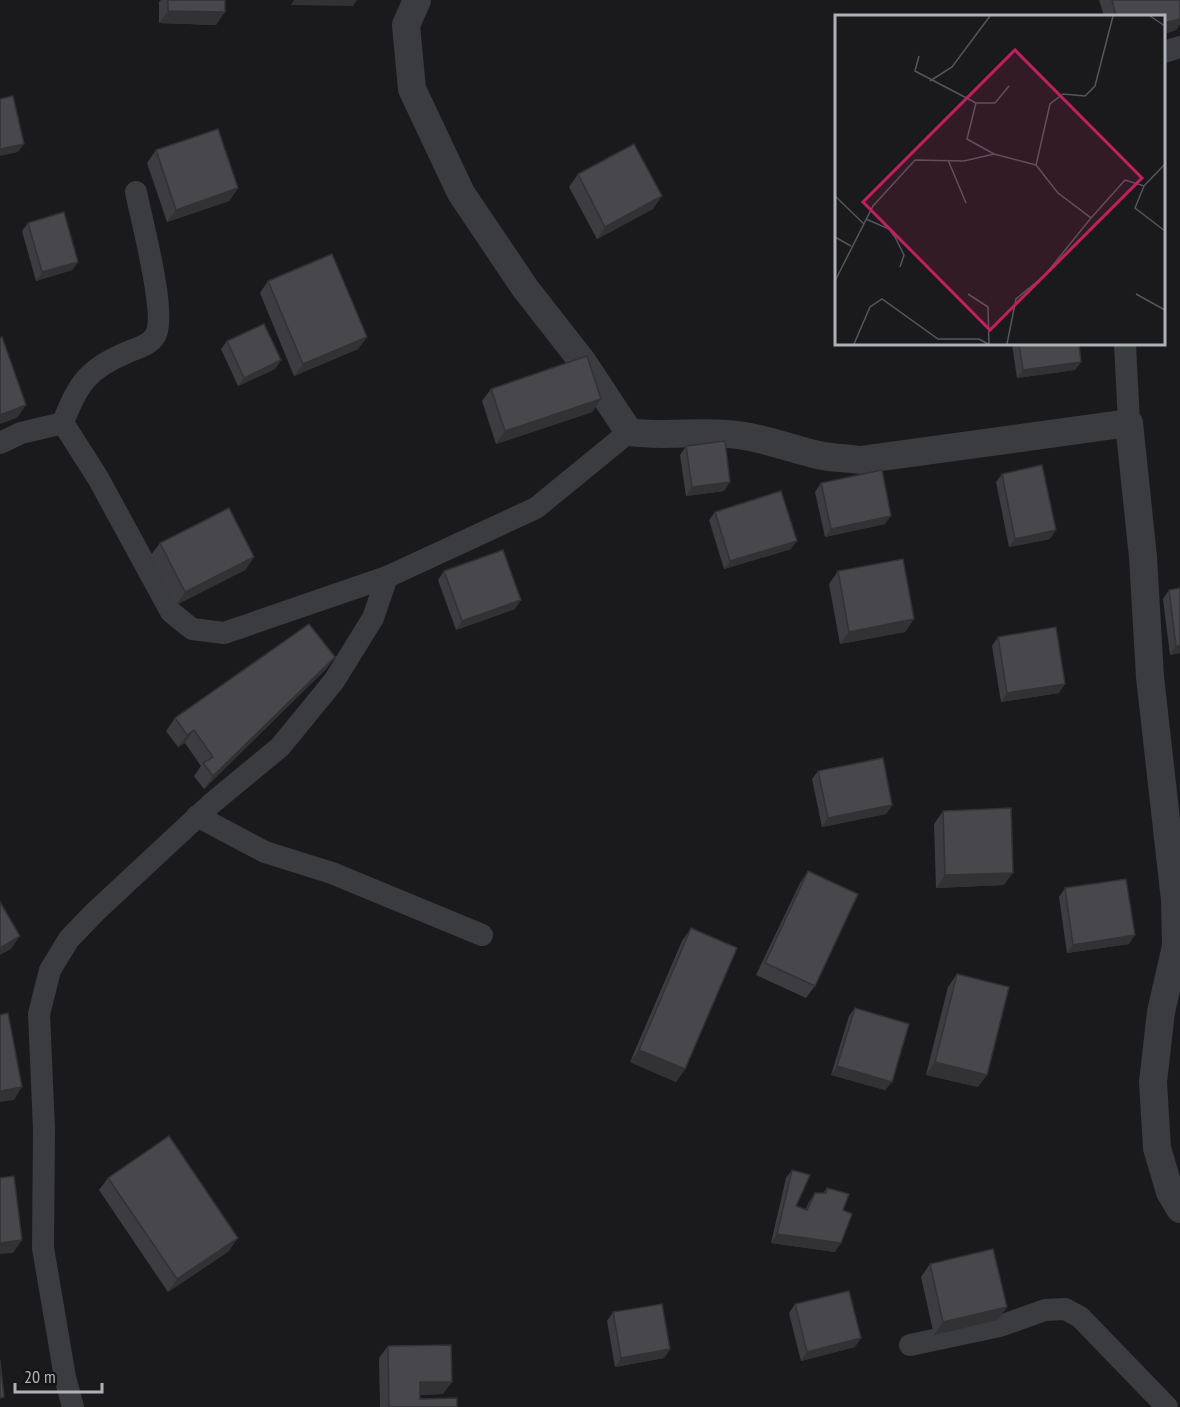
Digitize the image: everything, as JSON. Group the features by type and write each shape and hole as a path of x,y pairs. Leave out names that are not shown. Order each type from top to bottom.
{"street":[{"path":"417,0 406,25 412,89 461,193 525,288 582,361 630,432"},
{"path":"1165,52 1180,47"},
{"path":"63,423 71,401 85,377 105,361 147,343 156,336 159,324 157,292 136,192"},
{"path":"1125,345 1143,557 1150,677 1175,900 1176,946 1161,1012 1153,1082 1157,1148 1170,1192 1180,1209"},
{"path":"63,423 103,487 171,612 192,629 224,633 387,577 536,508 630,432 658,436 692,432 729,434 780,443 819,456 860,460 1130,423"},
{"path":"0,443 21,433 63,423"},
{"path":"73,1407 65,1377 43,1248 44,1128 39,1014 50,970 69,939 197,816 280,747 334,681 373,618 387,577"},
{"path":"197,816 266,852 332,873 482,935"},
{"path":"910,1345 1000,1326 1045,1310 1065,1308 1080,1317 1167,1407"}],"building":[{"path":"168,0 225,0 225,12 168,11"},
{"path":"1112,0 1180,0 1180,19 1165,23 1165,15 1116,15"},
{"path":"13,96 24,144 0,149 0,99"},
{"path":"218,129 238,188 176,210 156,150"},
{"path":"634,144 662,196 605,227 578,174"},
{"path":"64,212 78,262 42,272 28,223"},
{"path":"332,254 367,337 303,364 268,281"},
{"path":"264,324 281,360 244,378 227,341"},
{"path":"2,337 26,405 0,415 0,338"},
{"path":"1019,345 1079,345 1081,362 1023,370"},
{"path":"587,356 601,399 505,431 491,389"},
{"path":"725,441 730,482 692,487 686,446"},
{"path":"1042,465 1056,530 1015,539 1002,474"},
{"path":"882,470 891,516 831,529 821,483"},
{"path":"781,491 797,541 730,561 715,512"},
{"path":"229,508 254,557 185,592 160,543"},
{"path":"503,550 521,600 462,621 444,571"},
{"path":"903,559 914,619 849,632 838,571"},
{"path":"1180,588 1180,646 1176,646 1169,590"},
{"path":"309,624 335,657 213,776 203,763 213,757 194,730 187,735 175,718"},
{"path":"1056,627 1065,684 1007,693 998,637"},
{"path":"883,758 892,805 828,818 818,771"},
{"path":"1011,808 1013,873 945,875 943,811"},
{"path":"808,871 858,894 815,986 765,963"},
{"path":"1126,879 1135,935 1073,945 1065,888"},
{"path":"0,902 20,936 0,948"},
{"path":"691,928 737,948 685,1069 639,1050"},
{"path":"957,974 1009,987 987,1075 935,1062"},
{"path":"855,1008 909,1024 892,1082 837,1066"},
{"path":"8,1013 22,1087 0,1091 0,1015"},
{"path":"169,1136 238,1238 177,1279 108,1178"},
{"path":"792,1170 810,1175 796,1206 807,1210 815,1193 826,1193 827,1188 849,1194 843,1210 852,1214 841,1243 777,1234"},
{"path":"14,1176 22,1240 0,1243 0,1178"},
{"path":"993,1249 1007,1307 943,1322 930,1264"},
{"path":"849,1291 861,1338 807,1352 795,1304"},
{"path":"662,1304 670,1349 621,1358 613,1312"},
{"path":"451,1345 452,1382 420,1382 420,1399 457,1398 457,1407 389,1407 388,1346"},
{"path":"0,1360 4,1397 0,1398"}]}
